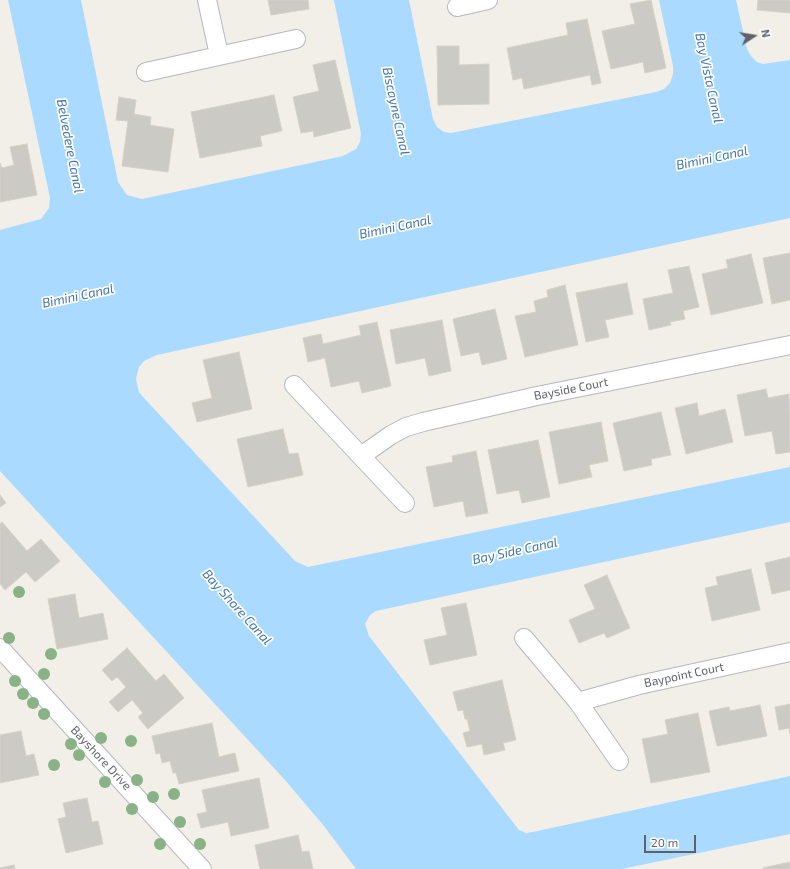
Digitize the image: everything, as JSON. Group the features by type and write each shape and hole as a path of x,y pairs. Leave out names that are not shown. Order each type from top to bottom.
{"street":[{"path":"207,0 219,55"},
{"path":"457,7 488,0"},
{"path":"146,72 296,39"},
{"name":"Bayside Court","path":"361,456 391,435 406,427 423,422 537,396 790,345"},
{"path":"294,385 405,503"},
{"path":"524,638 578,702 619,761"},
{"name":"Bayshore Drive","path":"0,648 202,869"},
{"name":"Baypoint Court","path":"578,702 639,685 790,652"}],"water":[{"path":"8,0 81,0 118,182 127,195 142,199 343,156 356,149 360,142 361,134 334,0 409,0 433,119 437,127 444,132 451,133 656,92 664,89 670,83 673,74 673,66 659,0 736,0 747,49 751,56 757,62 763,64 790,60 790,218 157,355 144,361 139,367 136,379 139,392 144,398 295,561 308,567 790,467 790,522 376,611 370,615 365,624 369,636 519,830 526,833 533,832 790,776 790,834 622,869 356,869 324,826 285,780 0,471 0,230 41,219 49,208 50,198"}],"building":[{"path":"268,0 308,0 309,9 271,15"},
{"path":"651,0 666,68 645,73 643,62 611,69 602,31 635,24 630,4"},
{"path":"758,0 790,0 790,13 757,10"},
{"path":"587,19 601,83 592,85 590,75 524,89 522,78 513,80 507,48 568,35 566,23"},
{"path":"437,46 459,46 459,65 489,64 489,104 438,105"},
{"path":"335,60 351,128 314,137 313,131 301,133 293,97 319,91 313,65"},
{"path":"274,95 282,131 260,136 262,146 200,158 191,112"},
{"path":"119,97 136,100 134,114 151,117 150,125 174,129 168,172 122,166 128,121 116,120"},
{"path":"27,144 37,195 0,202 0,163 2,168 14,165 10,147"},
{"path":"790,253 790,300 772,304 763,258"},
{"path":"751,254 763,303 711,315 702,274 728,268 726,260"},
{"path":"689,266 699,307 683,311 685,319 670,322 671,325 649,330 643,299 673,293 668,270"},
{"path":"627,283 633,314 605,320 609,337 586,342 576,293"},
{"path":"565,285 578,345 525,357 515,316 536,312 534,301 548,297 547,290"},
{"path":"495,309 507,359 482,365 479,352 461,356 453,319"},
{"path":"442,320 451,371 429,376 425,358 396,364 390,330"},
{"path":"377,322 391,386 362,393 359,381 331,387 325,358 308,362 303,338 321,334 323,344 361,335 359,326"},
{"path":"239,352 252,409 197,422 192,403 212,398 203,360"},
{"path":"766,389 768,398 789,394 790,452 776,454 772,431 745,436 737,395"},
{"path":"697,403 699,416 725,409 733,442 686,454 675,408"},
{"path":"661,412 671,455 651,459 652,465 624,471 613,423"},
{"path":"601,422 608,461 589,465 592,477 559,484 549,432"},
{"path":"283,429 289,454 298,453 303,475 248,487 237,439"},
{"path":"538,440 550,497 522,503 519,490 497,494 488,450"},
{"path":"476,451 488,513 466,517 463,501 434,507 426,467 453,462 452,456"},
{"path":"0,495 6,503 0,507"},
{"path":"2,522 27,551 41,539 60,561 35,582 26,572 5,590 0,584 0,524"},
{"path":"790,557 790,590 772,594 765,563"},
{"path":"751,569 760,610 712,621 705,588 718,585 716,577"},
{"path":"607,575 630,628 607,638 604,633 579,643 569,620 595,609 584,585"},
{"path":"75,594 79,618 103,613 108,639 57,649 48,599"},
{"path":"466,603 477,655 430,665 424,640 447,635 441,608"},
{"path":"127,648 156,681 164,674 184,698 148,729 138,717 143,713 132,700 118,712 109,702 126,687 117,677 112,681 102,670"},
{"path":"502,680 516,740 503,743 505,750 484,755 482,744 467,747 463,733 470,731 467,719 465,719 463,710 458,711 453,692"},
{"path":"790,704 790,734 789,728 779,730 775,707"},
{"path":"760,705 767,736 717,746 709,711 729,707 730,711"},
{"path":"698,713 710,772 651,783 642,739 668,734 665,720"},
{"path":"212,723 219,757 235,753 239,771 179,784 176,773 173,773 170,761 162,763 160,753 156,754 152,736"},
{"path":"21,731 26,756 34,754 39,775 0,783 0,735"},
{"path":"259,778 269,828 231,836 228,822 201,828 197,814 207,812 202,790"},
{"path":"87,798 92,822 98,821 103,844 66,853 58,819 66,817 63,803"},
{"path":"298,835 302,852 309,851 313,869 260,869 255,845"},
{"path":"790,862 790,869 763,869 763,868"},
{"path":"14,865 15,869 0,869 0,868"}],"water label":[{"name":"Bay Vista Canal","path":"709,78"},
{"name":"Biscayne Canal","path":"396,111"},
{"name":"Belvedere Canal","path":"70,146"},
{"name":"Bimini Canal","path":"712,158"},
{"name":"Bimini Canal","path":"395,227"},
{"name":"Bimini Canal","path":"78,296"},
{"name":"Bay Side Canal","path":"515,551"},
{"name":"Bay Shore Canal","path":"237,607"}]}
